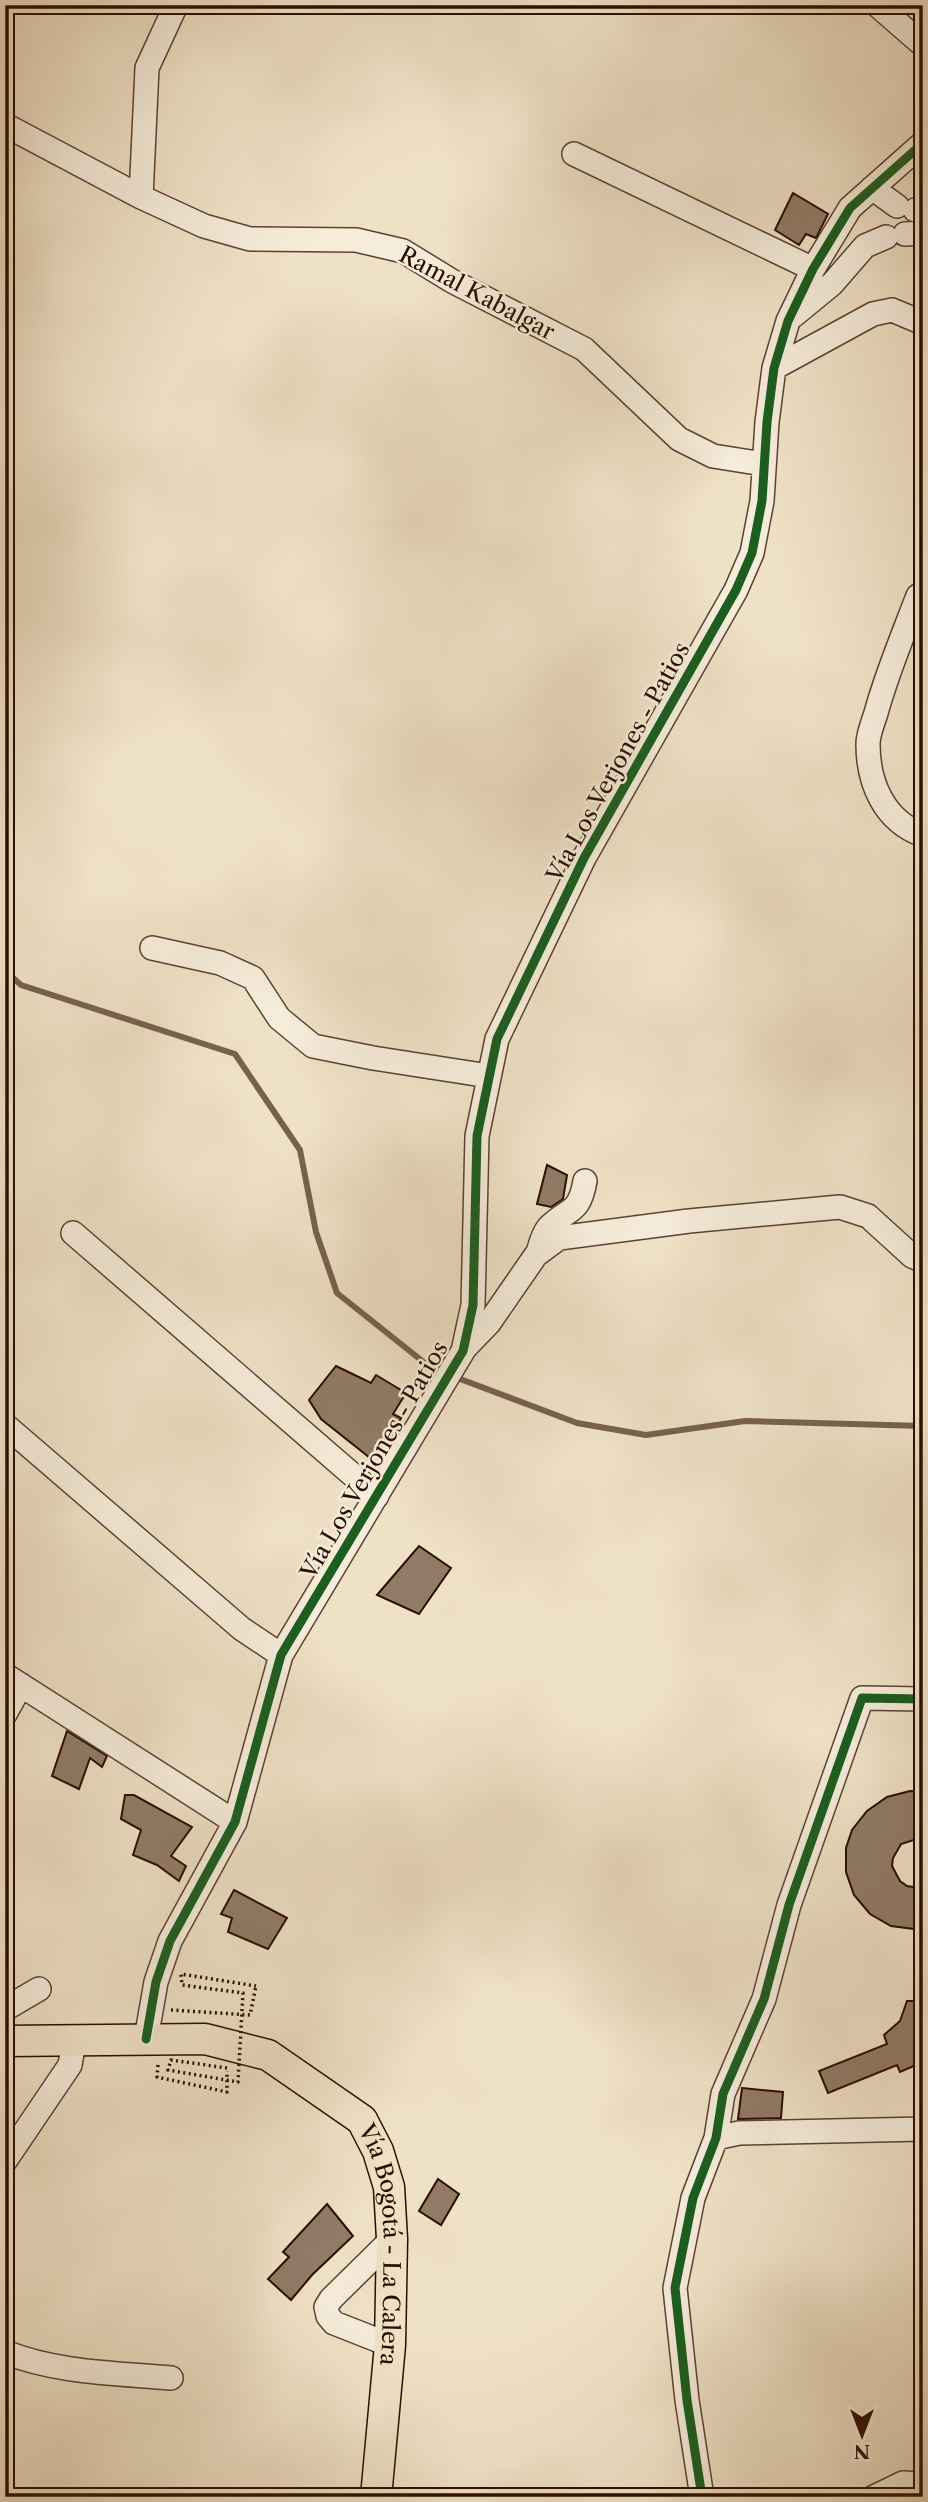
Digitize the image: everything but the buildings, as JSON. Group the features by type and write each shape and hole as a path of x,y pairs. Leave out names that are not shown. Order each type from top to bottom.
{"main road":[{"name":"Vía Bogotá - La Calera","path":"5,2041 74,2041 152,2051 205,2039 268,2055 362,2120 378,2151 389,2187 392,2239 390,2345 376,2497"}],"street":[{"path":"141,197 147,68 176,5"},
{"path":"877,5 923,45"},
{"name":"Ramal Kabalgar","path":"5,125 141,197 204,226 250,239 356,240 403,251 452,281 584,349 680,439 713,456 764,464"},
{"name":"Vía Los Verjones - Patios","path":"152,2051 152,2009 156,1982 170,1941 235,1822 281,1655 454,1366 473,1305 477,1136 497,1039 584,858 736,590 752,553 762,501 774,368 788,321 813,269 850,208 923,143"},
{"path":"574,155 813,269"},
{"path":"872,188 912,209"},
{"path":"788,321 832,284 865,246 904,235"},
{"path":"774,368 873,314 892,310 923,323"},
{"path":"918,596 893,660 868,742 871,771 878,797 896,820 923,835"},
{"path":"152,948 220,963 254,978 279,1018 313,1046 489,1076"},
{"path":"454,1366 489,1323 536,1255 547,1229 578,1206 585,1181"},
{"path":"536,1255 559,1238 689,1221 840,1207 868,1216 912,1256 923,1261"},
{"path":"73,1233 377,1496"},
{"path":"5,1425 242,1629 281,1655"},
{"path":"5,1714 13,1680 235,1822"},
{"path":"702,2497 687,2400 675,2288 693,2198 716,2138 723,2094 764,1999 789,1905 863,1698 923,1699"},
{"path":"5,2009 39,1989"},
{"path":"5,2161 70,2065 74,2041"},
{"path":"716,2138 739,2133 923,2129"},
{"path":"390,2345 334,2323 328,2316 326,2307 392,2239"},
{"path":"5,2352 23,2359 71,2369 170,2378"},
{"path":"874,2497 903,2483 923,2484"}],"path":[{"path":"152,2009 250,2015 256,1986 181,1974 182,1985 243,1993 238,2082 169,2070 171,2060 227,2068 227,2092 157,2077 152,2051"}],"waterway":[{"path":"5,971 21,985 235,1054 300,1150 316,1232 337,1293 431,1368 577,1423 646,1435 745,1421 923,1426"}],"cycle path":[{"path":"146,2039 156,1982 170,1941 235,1822 281,1655 463,1351 473,1305 477,1136 497,1039 584,858 736,590 752,553 762,501 767,422 774,368 788,321 813,269 850,208 923,143"},
{"path":"702,2497 687,2400 675,2288 693,2198 716,2138 723,2094 764,1999 789,1905 862,1698 923,1699"}]}
